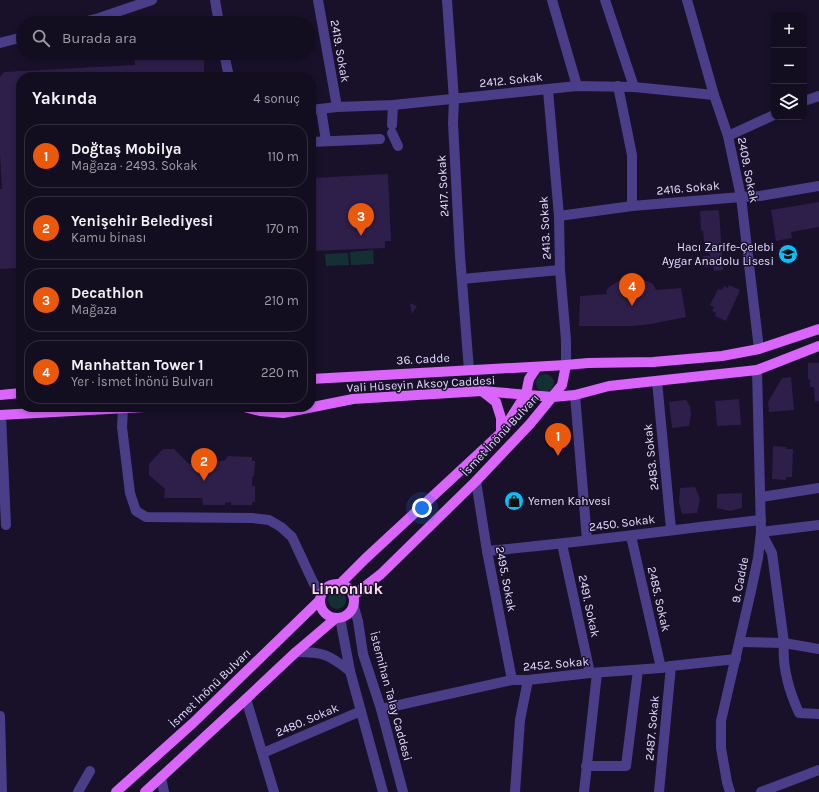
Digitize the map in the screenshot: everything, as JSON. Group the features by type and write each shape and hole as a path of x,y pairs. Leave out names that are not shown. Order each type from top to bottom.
{"main road":[{"path":"538,367 588,363 653,362 714,357 759,349 819,329"},
{"name":"İsmet İnönü Bulvarı","path":"354,595 381,574 476,482 553,397 575,395 609,386 757,370 819,346"},
{"path":"553,397 562,385 566,365"},
{"name":"36. Cadde","path":"316,379 538,367"},
{"name":"İsmet İnönü Bulvarı","path":"341,583 370,554 501,433 526,394 529,379 538,367"},
{"path":"482,391 496,402 501,418 501,433"},
{"name":"Vali Hüseyin Aksoy Caddesi","path":"316,405 353,399 482,391 553,397"},
{"path":"0,394 16,394"},
{"path":"0,415 62,412"},
{"path":"341,583 351,589 355,601 354,607 346,616 338,618 331,617 323,610 321,597 324,589 329,585 341,583"},
{"name":"İsmet İnönü Bulvarı","path":"116,792 194,723 321,597"},
{"path":"144,792 296,652 338,618"}],"street":[{"path":"106,16 152,0"},
{"path":"215,0 218,16"},
{"name":"2419. Sokak","path":"318,0 336,107"},
{"name":"2417. Sokak","path":"447,0 454,100 453,122 462,279 469,370"},
{"path":"552,0 577,86"},
{"path":"605,0 634,87"},
{"name":"2409. Sokak","path":"687,0 714,95 728,136 741,197 759,349"},
{"path":"0,43 16,39"},
{"path":"225,60 228,72"},
{"name":"2412. Sokak","path":"316,110 454,100 577,86 634,87 714,95"},
{"path":"618,86 632,155 632,206"},
{"name":"2413. Sokak","path":"548,90 559,216 560,270 566,340 566,365"},
{"path":"807,100 819,96"},
{"path":"393,105 392,129 398,146"},
{"path":"322,109 326,141"},
{"path":"728,136 771,116"},
{"path":"316,142 380,139"},
{"name":"2416. Sokak","path":"559,216 632,206 760,196 819,186"},
{"path":"462,279 560,270"},
{"name":"9. Cadde","path":"730,792 721,748 721,721 758,558 761,532 757,370"},
{"name":"2483. Sokak","path":"657,381 671,530"},
{"path":"575,395 587,540"},
{"path":"123,412 122,427 130,493 136,511 146,517 252,518 269,520 281,527 292,537 321,597"},
{"path":"0,415 6,525"},
{"name":"2495. Sokak","path":"476,482 487,551 512,680"},
{"path":"761,497 819,488"},
{"name":"2450. Sokak","path":"487,551 562,544 761,520"},
{"path":"819,525 761,532 772,553 784,643 783,657 792,697 799,712 819,714"},
{"name":"2485. Sokak","path":"631,536 666,667"},
{"name":"2491. Sokak","path":"562,544 593,673 584,792"},
{"name":"İstemihan Talay Caddesi","path":"354,607 364,654 381,709 403,792"},
{"path":"338,618 350,671 383,792"},
{"path":"740,642 784,643 819,648"},
{"path":"296,652 316,652 332,657 350,671"},
{"name":"2452. Sokak","path":"381,709 512,680 528,680 638,670 736,659"},
{"name":"2487. Sokak","path":"659,792 666,667"},
{"path":"586,766 626,766 638,670"},
{"path":"515,792 520,720 528,680"},
{"path":"246,699 274,792"},
{"name":"2480. Sokak","path":"263,753 361,711"},
{"path":"0,716 2,792"},
{"path":"761,792 819,770"},
{"path":"78,792 90,771"},
{"path":"161,777 164,792"}],"green space":[{"path":"373,250 374,264 351,265 350,252"},
{"path":"348,253 349,265 326,266 325,254"},
{"path":"545,374 551,377 554,383 551,389 545,392 539,389 536,383 539,377"},
{"path":"337,591 343,594 346,600 343,606 337,609 331,606 328,600 331,594"}],"building":[{"path":"135,60 203,60 204,72 16,72 16,268 0,269 0,189 2,189 0,153 0,77 4,72 135,65"},
{"path":"388,174 391,241 385,241 385,248 316,251 316,178"},
{"path":"819,202 819,227 791,232 792,238 776,241 771,210"},
{"path":"719,210 723,270 714,271 713,266 704,267 703,256 710,256 709,253 705,253 703,230 701,231 700,211"},
{"path":"629,278 647,281 653,284 656,290 681,288 686,317 633,326 579,326 580,296 607,294 606,291 609,287 618,281"},
{"path":"729,285 740,290 726,321 715,316 716,313 712,311 714,307 710,305 718,289 722,290 724,286 728,288"},
{"path":"410,303 417,306 412,314"},
{"path":"808,363 819,363 819,401 815,402 814,387 810,387 810,379 808,380"},
{"path":"791,377 794,410 769,412 768,402 782,378"},
{"path":"739,399 741,425 717,426 715,401"},
{"path":"686,400 690,406 691,414 689,426 672,428 669,402"},
{"path":"773,446 793,449 792,477 786,477 786,480 772,479"},
{"path":"163,449 174,449 189,464 197,464 198,461 203,462 203,457 210,457 215,461 224,461 228,456 252,457 252,461 255,461 252,486 255,486 255,502 252,502 252,505 231,505 231,502 225,503 225,505 203,505 202,498 164,498 165,489 149,475 149,464"},
{"path":"695,487 700,499 697,513 682,514 679,502 680,488"},
{"path":"742,493 742,508 730,511 717,508 717,494"}],"place":[{"name":"Decathlon","path":"361,236"},
{"name":"Hacı Zarife-Çelebi Aygar Anadolu Lisesi","path":"788,254"},
{"name":"Manhattan Tower 1","path":"632,306"},
{"name":"Doğtaş Mobilya","path":"558,456"},
{"name":"Yenişehir Belediyesi","path":"204,481"},
{"name":"Yemen Kahvesi","path":"514,501"}],"district":[{"name":"Limonluk","path":"347,588"}]}
